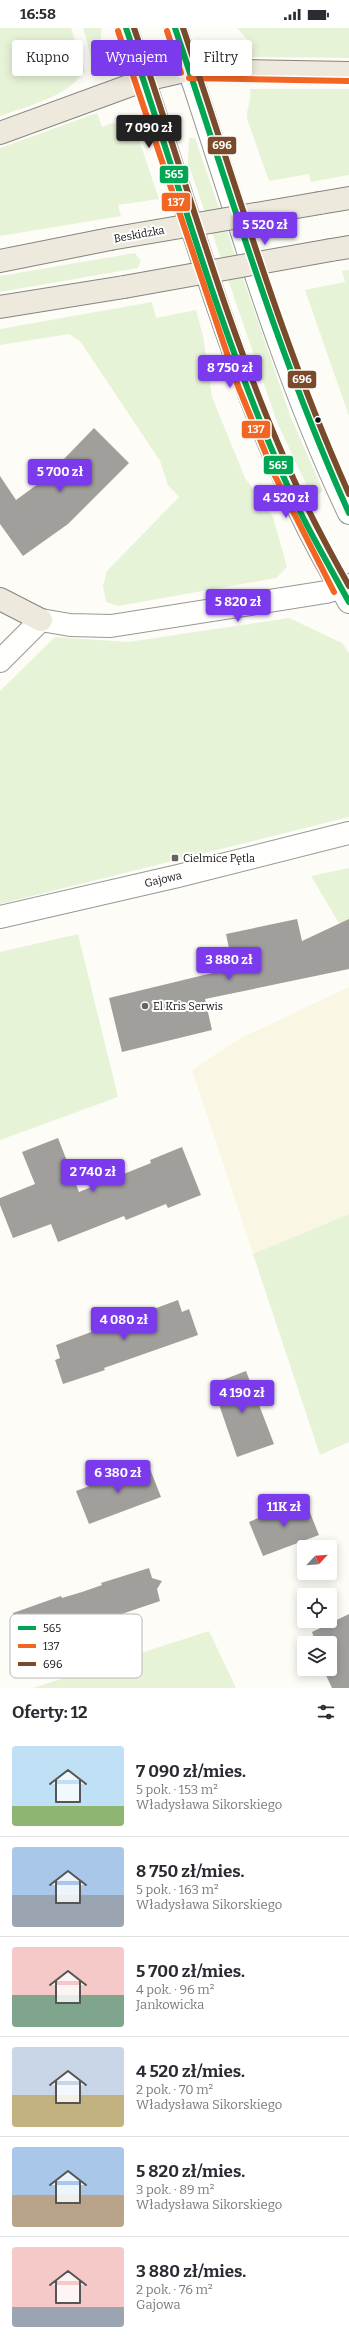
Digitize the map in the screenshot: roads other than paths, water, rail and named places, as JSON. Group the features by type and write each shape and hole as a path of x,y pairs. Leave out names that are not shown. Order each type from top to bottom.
{"main road":[{"path":"0,133 145,80 189,70 349,73"},
{"name":"Beskidzka","path":"0,261 110,239 349,198"},
{"path":"0,307 124,287 340,248"},
{"path":"0,599 25,614 41,620"}],"street":[{"path":"0,661 41,620 70,625 112,626 346,592 297,504 265,434 235,353 145,80 126,28"},
{"path":"174,28 281,349 313,432 349,513"},
{"name":"Gajowa","path":"0,917 178,876 349,833"}],"place":[{"name":"Cielmice Pętla","path":"175,858"},
{"name":"El Kris Serwis","path":"145,1006"}]}
